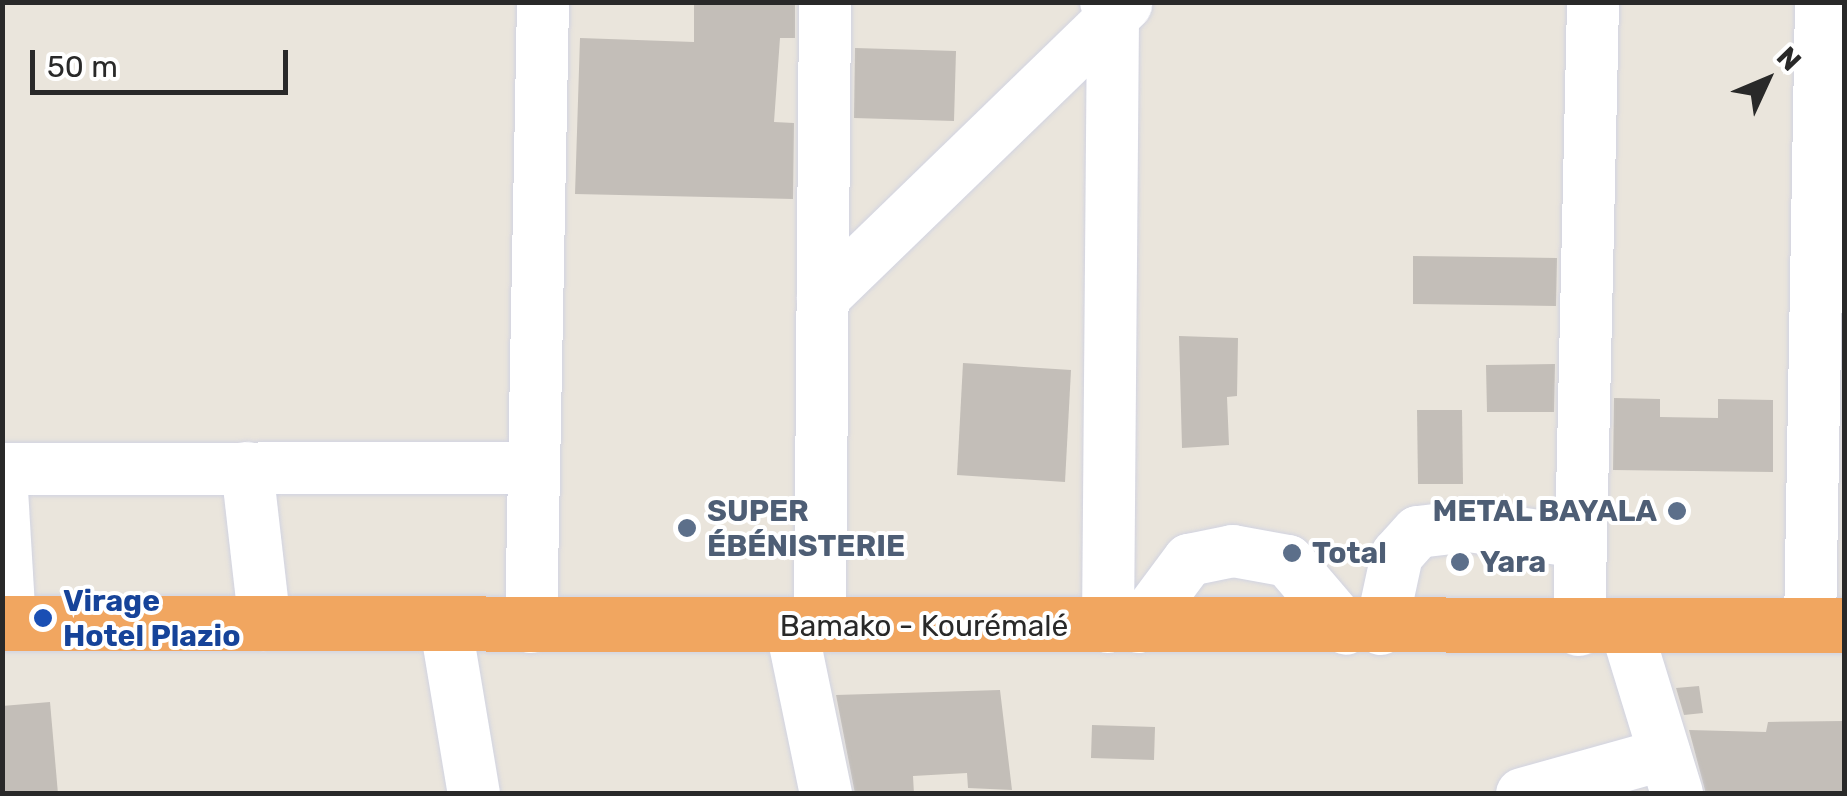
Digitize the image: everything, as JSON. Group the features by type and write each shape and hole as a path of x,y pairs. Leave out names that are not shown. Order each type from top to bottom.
{"highway":[{"name":"Bamako - Kourémalé","path":"6,623 1603,630 1827,626"}],"street":[{"path":"530,626 544,2"},
{"path":"825,2 822,298 805,625 826,794"},
{"path":"1522,794 1671,774 1603,630 1580,542 1593,2"},
{"path":"1821,2 1827,626"},
{"path":"822,298 1115,7"},
{"path":"1115,7 1124,627"},
{"path":"246,468 265,625"},
{"path":"2,469 534,468"},
{"path":"2,490 6,623"},
{"path":"1124,627 1189,560 1233,551 1288,561 1364,629 1396,555 1418,532 1469,526 1580,542"},
{"path":"446,627 474,794"}],"building":[{"path":"694,2 795,2 795,38 780,38 774,122 794,123 793,199 575,194 580,38 694,42"},
{"path":"855,48 956,51 954,121 854,118"},
{"path":"1413,256 1557,258 1556,306 1413,304"},
{"path":"1179,336 1238,338 1237,396 1227,397 1229,445 1182,448"},
{"path":"963,363 1071,370 1065,482 957,475"},
{"path":"1555,364 1554,412 1487,412 1486,365"},
{"path":"1614,398 1660,399 1660,417 1718,418 1718,399 1773,400 1773,472 1613,470"},
{"path":"1417,410 1462,410 1463,484 1418,484"},
{"path":"1699,686 1703,713 1684,715 1676,688"},
{"path":"1000,690 1012,790 968,788 967,773 913,776 914,794 855,794 836,695"},
{"path":"50,702 58,794 2,794 2,706"},
{"path":"1844,721 1844,794 1706,794 1689,730 1766,732 1768,722"},
{"path":"1092,725 1155,727 1154,760 1091,758"}],"place":[{"name":"METAL BAYALA","path":"1677,511"},
{"name":"SUPER ÉBÉNISTERIE","path":"687,528"},
{"name":"Total","path":"1292,553"},
{"name":"Yara","path":"1460,562"},
{"name":"Virage Hotel Plazio","path":"43,618"}]}
